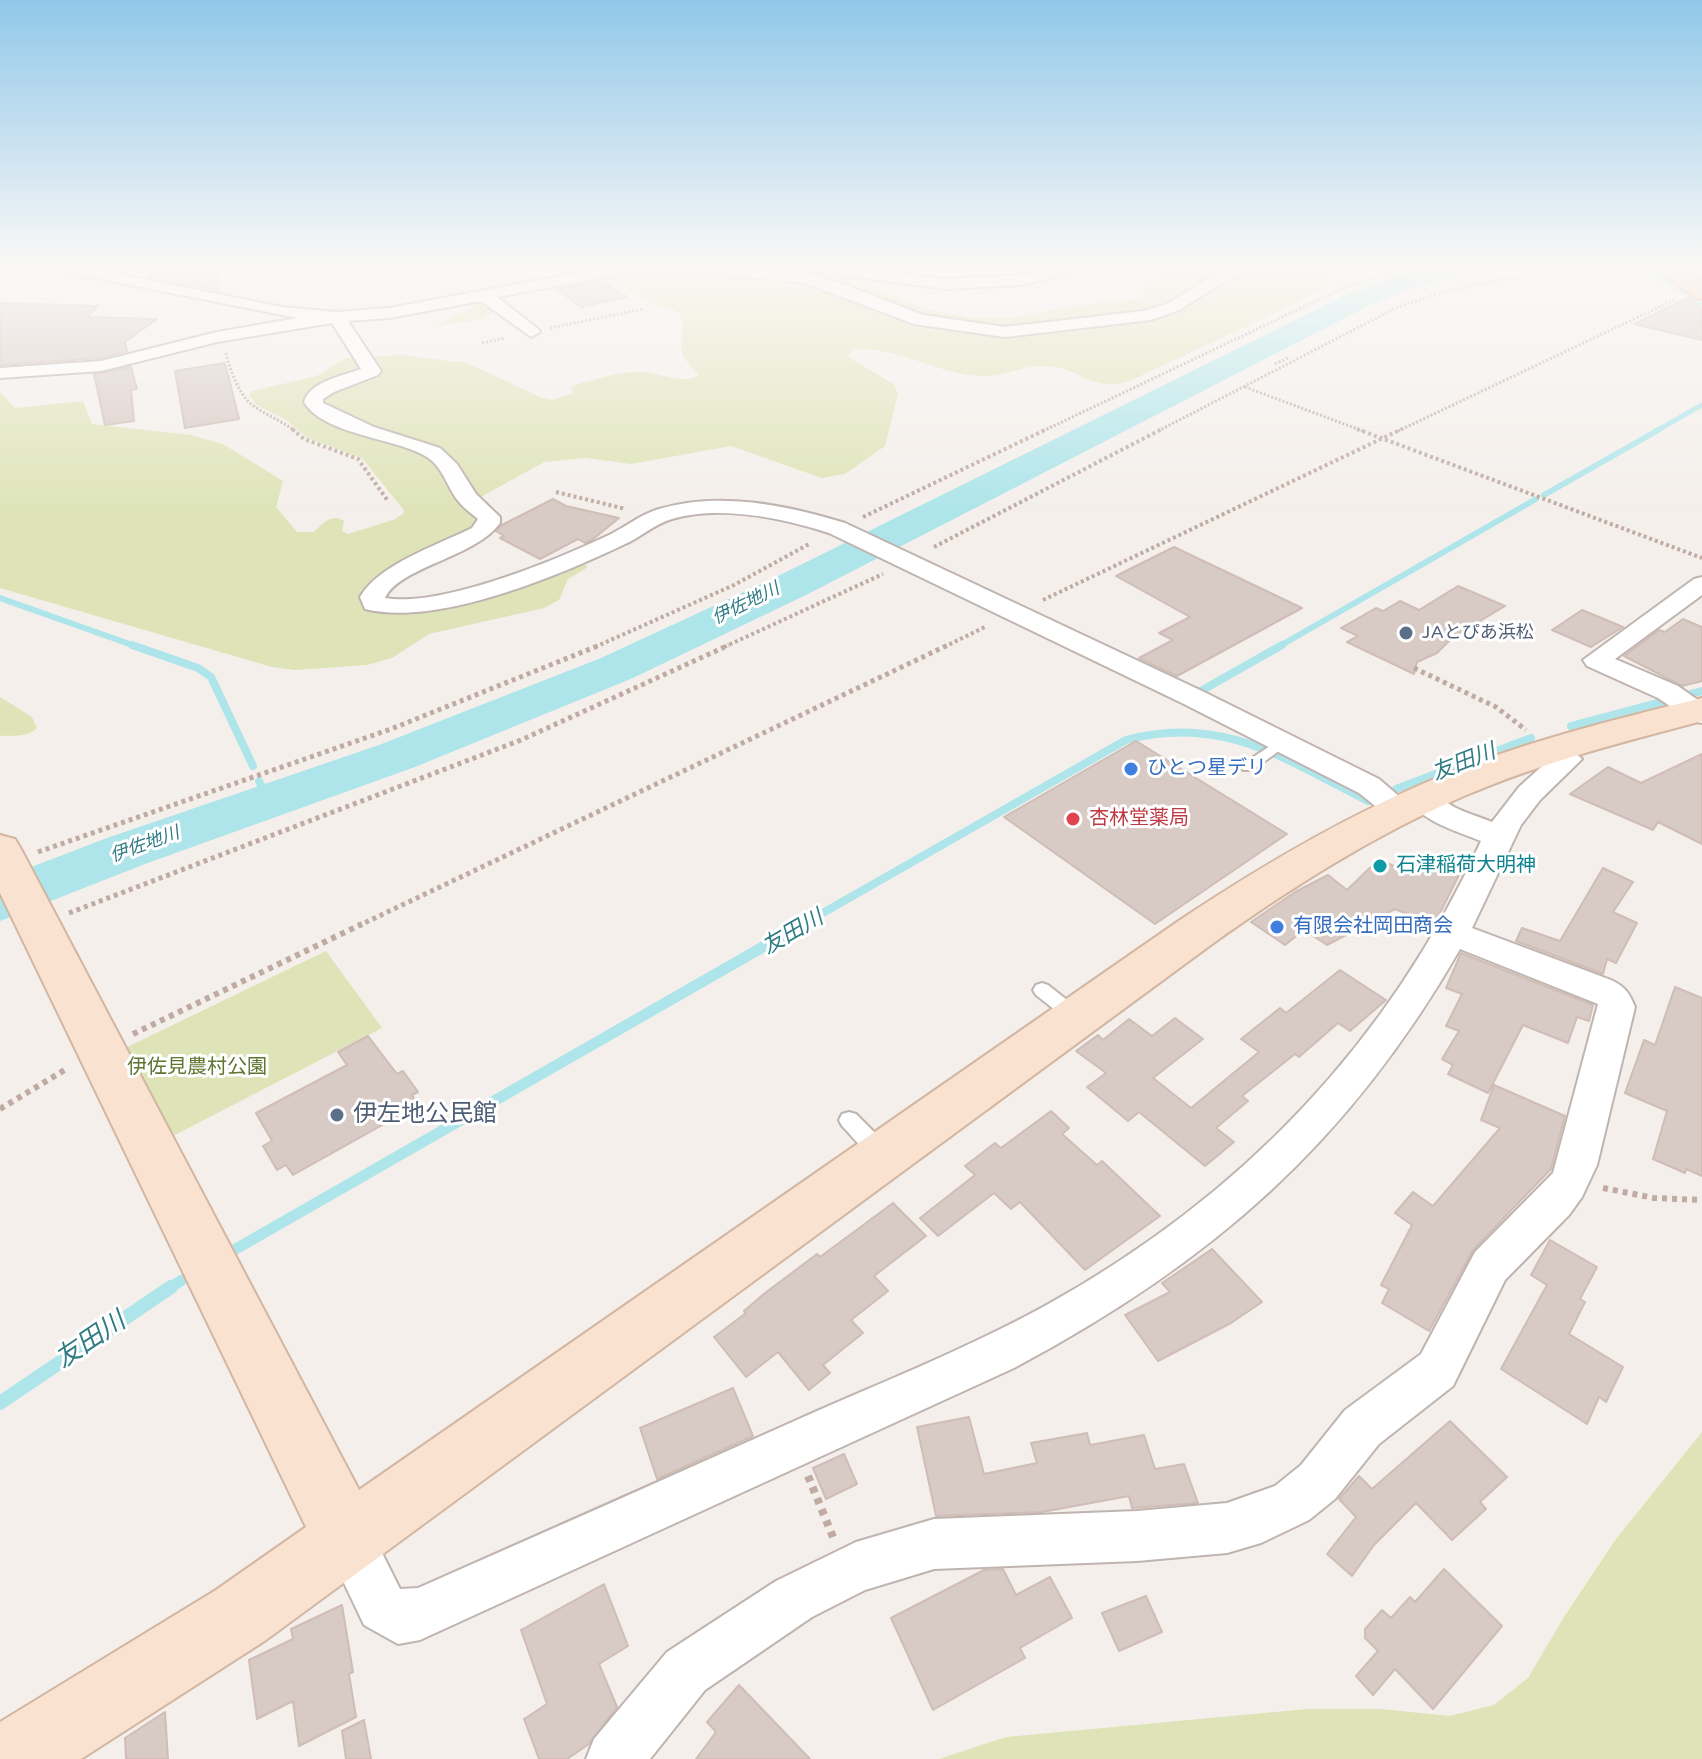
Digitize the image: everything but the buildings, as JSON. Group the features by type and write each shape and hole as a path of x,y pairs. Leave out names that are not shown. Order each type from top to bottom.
{"street":[{"path":"0,373 101,366 183,346"},
{"path":"356,346 372,371 319,392 313,402 316,407 367,431 433,452 450,468 467,498 489,517 489,523 480,533 383,583 372,597 374,604 383,608 413,607 478,592 620,538 654,518 686,510 738,511 800,518 839,528 1016,613 1266,754 1369,786 1499,837"},
{"path":"1691,706 1596,660 1702,584"},
{"path":"11,1759 228,1624 348,1539 867,1137 1059,1003 1247,896 1297,864 1542,741 1691,706"},
{"path":"5,859 382,1607 398,1618 420,1614 1047,1329 1159,1258 1242,1191 1312,1125 1369,1061 1413,998 1452,933 1479,884 1499,837 1526,797 1568,759 1542,741"},
{"path":"614,1759 686,1671 794,1599 848,1571 934,1544 1137,1536 1227,1528 1261,1518 1292,1503 1318,1482 1362,1427 1437,1370 1490,1266 1555,1202 1571,1178 1617,1007 1613,996 1452,933"}],"path":[{"path":"229,346 227,362 249,403 283,421 304,439 358,459 388,501"},
{"path":"5,859 307,760 479,695 691,604 839,528 1221,346"},
{"path":"39,924 139,883 347,809 525,739 908,561 1321,346"},
{"path":"0,1109 102,1049 1381,438 1580,346"},
{"path":"1282,366 1275,364 1288,358"},
{"path":"1244,386 1702,558"},
{"path":"556,492 654,518"},
{"path":"1414,668 1496,707 1542,741"},
{"path":"1571,1178 1633,1196 1702,1200"},
{"path":"795,1445 848,1571"}],"green space":[{"path":"681,346 1204,346 1130,381 1116,384 1095,382 1048,366 990,376 965,374 887,352 855,349 847,356 893,384 898,393 885,446 845,474 822,478 731,446 631,464 585,458 544,462 479,498 482,523 388,574 367,606 385,610 409,609 467,597 572,564 588,567 568,579 559,600 544,608 429,634 392,658 367,665 295,670 272,667 0,588 0,392 15,408 83,401 92,424 191,435 223,444 283,481 276,507 297,532 313,532 327,520 335,518 344,521 342,531 348,534 393,520 404,513 403,509 362,458 308,438 286,420 257,405 249,395 252,391 317,376 345,358 401,355 467,363 542,398 553,400 573,393 571,387 577,384 617,374 642,372 686,379 699,375"},
{"path":"0,697 32,717 37,728 25,735 0,736"},
{"name":"伊佐見農村公園","path":"326,951 382,1028 171,1137 125,1048"},
{"path":"1702,1432 1702,1759 939,1759 1006,1737 1307,1709 1381,1709 1450,1716 1494,1705 1528,1678 1616,1539"}],"waterway":[{"name":"伊佐地川","path":"0,901 126,851 397,756 617,668 791,586 1267,346"},
{"path":"1656,431 1702,405"},
{"path":"1544,495 1660,429"},
{"path":"1278,647 1536,499"},
{"path":"0,598 138,647"},
{"path":"132,645 198,668 211,677 253,766"},
{"path":"1199,692 1282,645"},
{"name":"友田川","path":"1571,726 1702,691"},
{"name":"友田川","path":"800,926 1126,740 1161,733 1223,737 1280,756 1368,801"},
{"name":"友田川","path":"1396,789 1531,738"},
{"path":"259,781 269,802"},
{"name":"友田川","path":"234,1250 803,924"},
{"name":"友田川","path":"169,1288 182,1280"},
{"name":"友田川","path":"0,1403 169,1288"}],"place":[{"name":"JAとぴあ浜松","path":"1406,633"},
{"name":"ひとつ星デリ","path":"1131,769"},
{"name":"杏林堂薬局","path":"1073,819"},
{"name":"石津稲荷大明神","path":"1380,866"},
{"name":"有限会社岡田商会","path":"1277,927"},
{"name":"伊左地公民館","path":"337,1115"}]}
